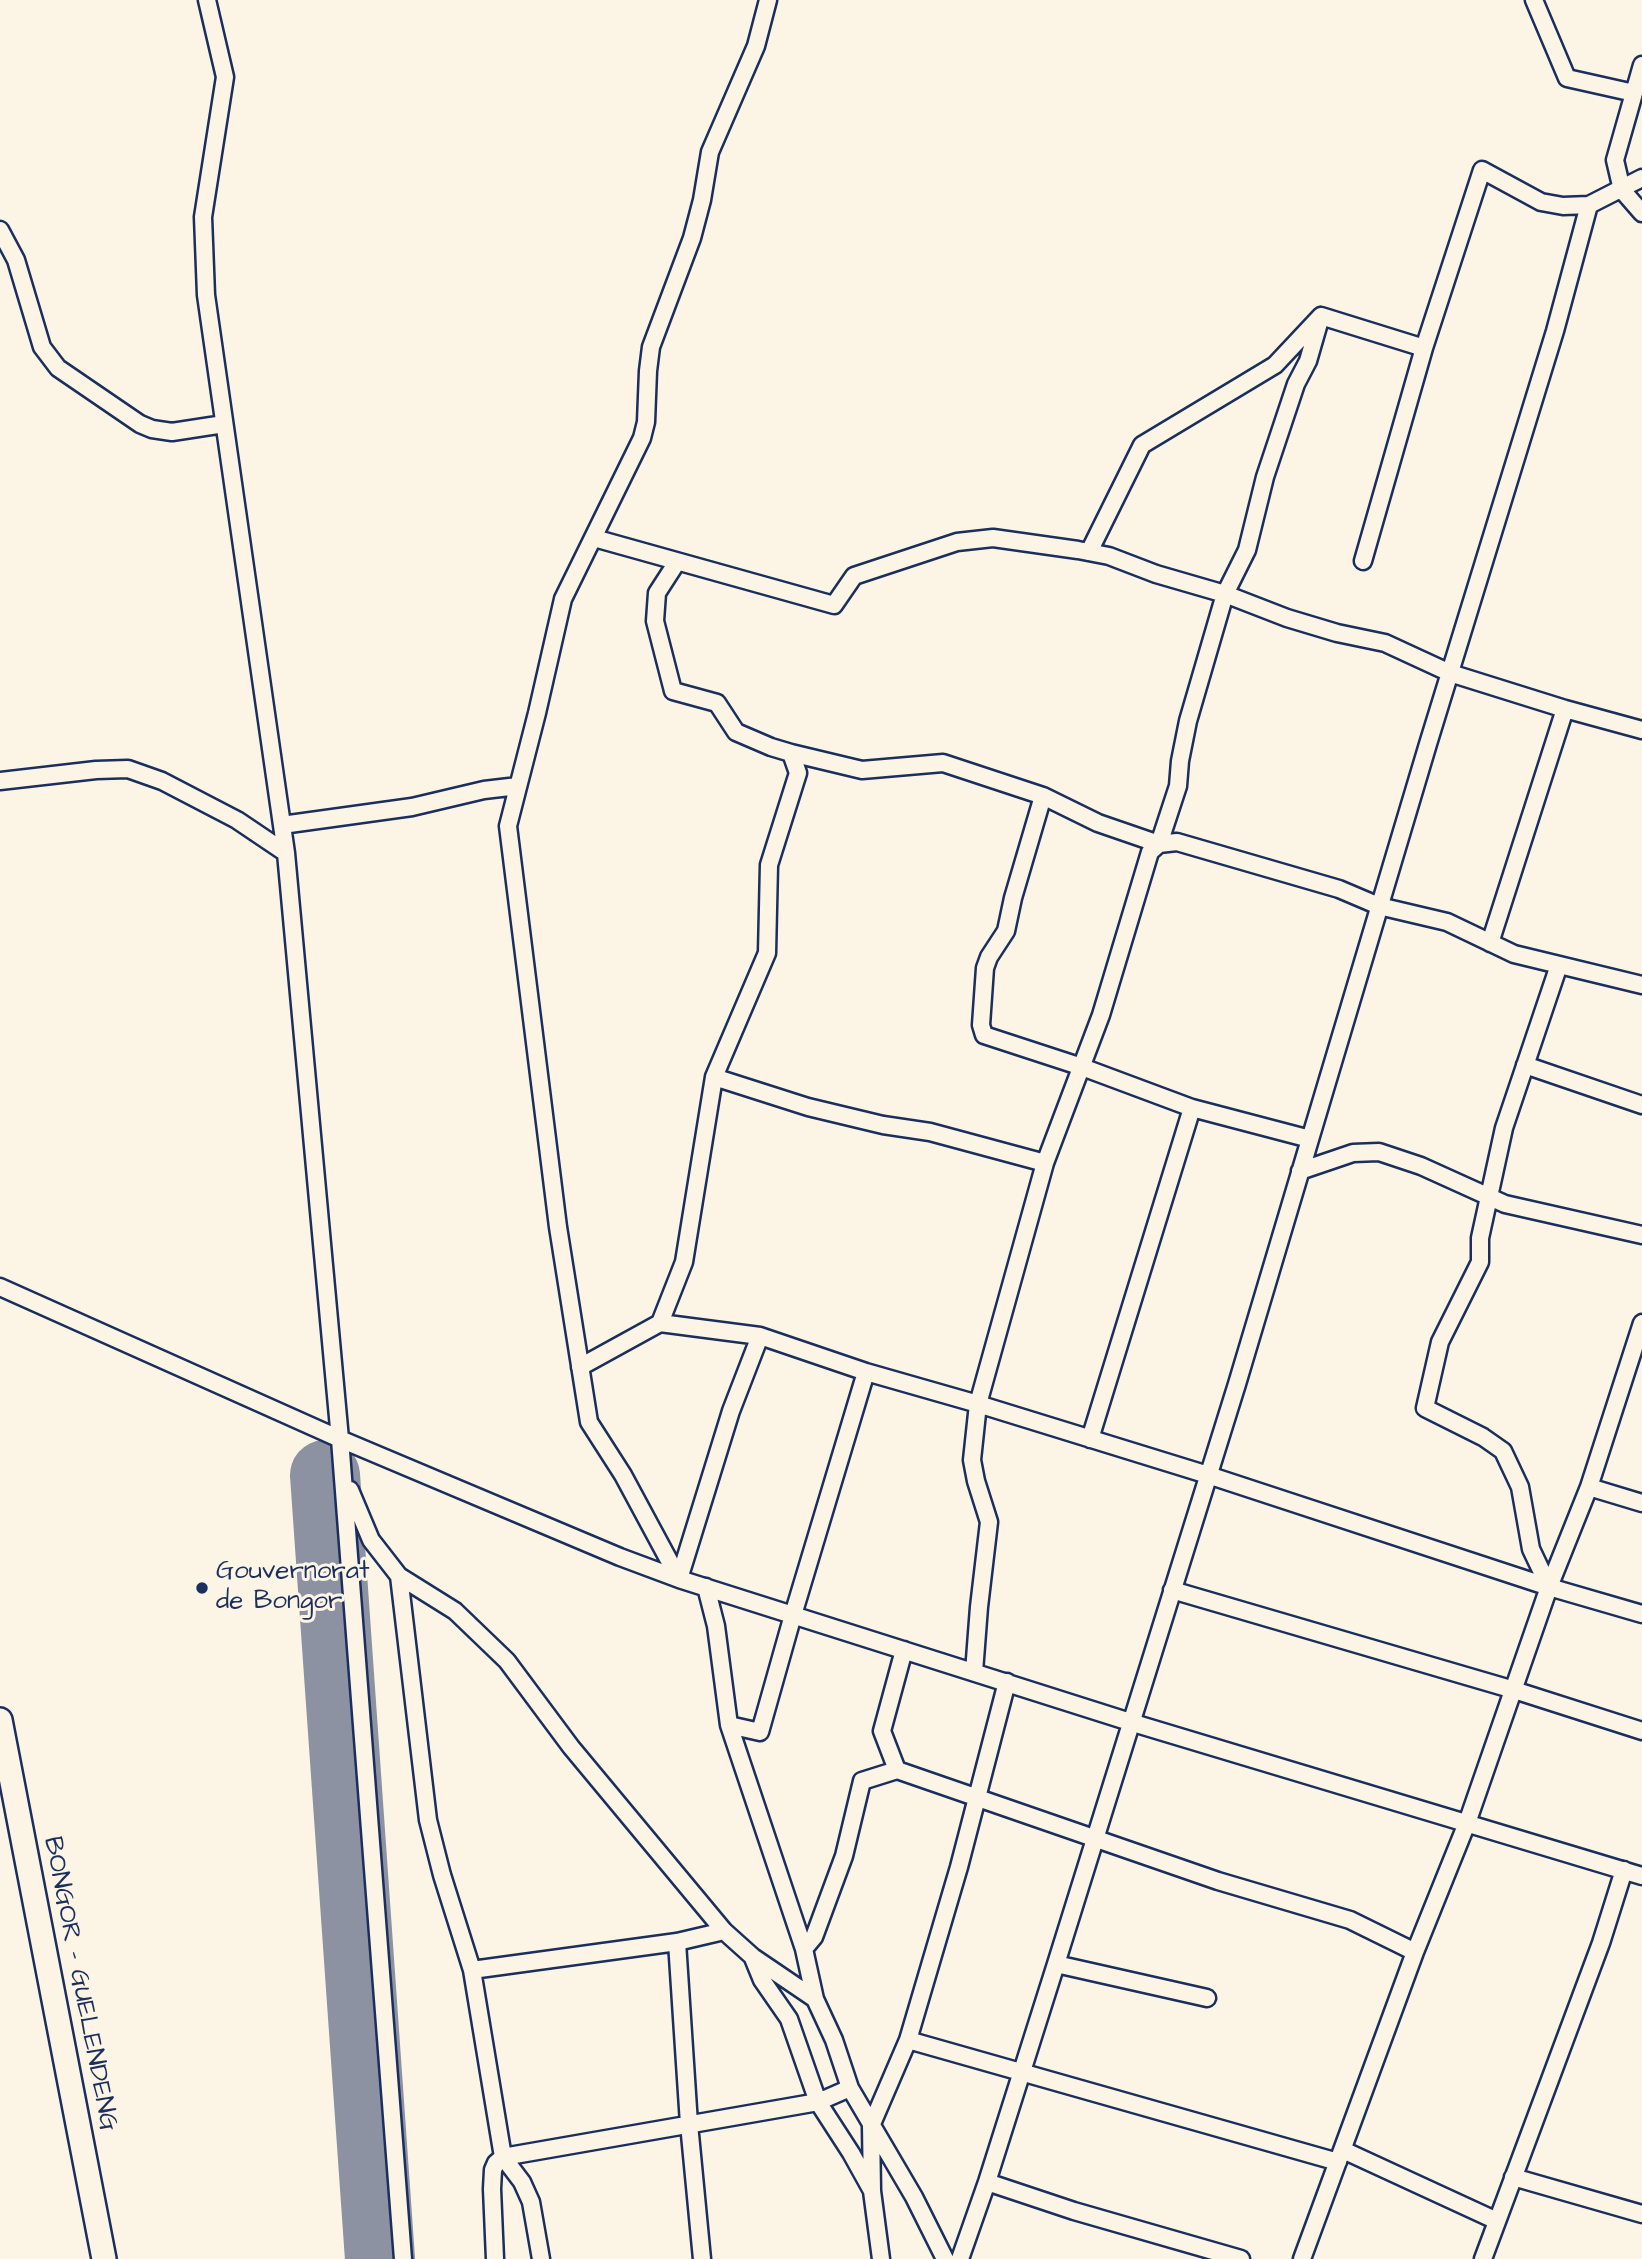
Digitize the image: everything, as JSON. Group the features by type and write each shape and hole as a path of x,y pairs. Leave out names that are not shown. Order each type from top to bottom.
{"highway":[{"name":"BONGOR - GUELENDENG","path":"0,1720 104,2259"}],"street":[{"path":"207,0 225,77 203,217 206,295 286,853 340,1439 403,2259"},
{"path":"679,1579 623,1475 589,1422 558,1227 508,826 563,598 642,438 646,422 651,347 692,238 710,152 756,46 768,0"},
{"path":"1534,0 1567,78 1634,93"},
{"path":"1642,65 1615,160 1622,190 1642,213"},
{"path":"1363,561 1424,348 1482,170 1541,202 1563,206 1589,205 1642,178"},
{"path":"960,2259 1022,2073 1209,1475 1555,331 1589,205"},
{"path":"0,230 16,260 42,347 58,368 140,424 152,429 172,432 225,424"},
{"path":"1321,316 1424,348"},
{"path":"1089,552 1142,445 1275,365 1321,316"},
{"path":"974,1672 989,1522 972,1460 978,1404 1045,1163 1101,1015 1150,852 1158,844 1178,786 1188,720 1225,594 1247,550 1265,477 1296,384 1308,360 1321,316"},
{"path":"594,538 834,605 854,576 957,542 993,538 1089,552 1225,594 1287,618 1337,633 1385,643 1450,673 1642,730"},
{"path":"677,562 657,593 655,621 673,691 718,703 736,732 771,747 862,770 943,763 1043,796 1098,823 1158,844 1177,842 1339,889 1379,906 1447,922 1514,954 1642,985"},
{"path":"1490,943 1565,709"},
{"path":"660,1323 684,1262 714,1077 767,953 769,865 797,773 792,752"},
{"path":"0,781 128,769 162,781 237,820 286,853"},
{"path":"282,825 412,807 484,790 518,786"},
{"path":"1043,796 1006,931 985,968 981,1025 984,1035 1082,1067 1192,1108 1310,1139"},
{"path":"1549,1587 1531,1549 1520,1487 1503,1451 1483,1437 1425,1408 1440,1342 1480,1262 1480,1238 1504,1128 1559,965"},
{"path":"1525,1065 1642,1105"},
{"path":"714,1077 808,1107 883,1125 930,1132 1045,1163"},
{"path":"1090,1439 1192,1108"},
{"path":"1300,1171 1353,1153 1379,1152 1421,1166 1505,1204 1642,1236"},
{"path":"0,1287 340,1439 620,1557 679,1579 1130,1721 1642,1876"},
{"path":"580,1367 660,1323 760,1336 866,1372 1209,1475 1549,1587 1642,1614"},
{"path":"1302,2259 1415,1952 1467,1823 1549,1587 1589,1487 1642,1323"},
{"path":"679,1579 730,1411 760,1336"},
{"path":"729,1725 760,1732 866,1372"},
{"path":"340,1439 352,1498 371,1540 399,1576 456,1611 507,1661 571,1748 724,1931 753,1957 815,1999"},
{"path":"1589,1487 1642,1503"},
{"path":"399,1576 428,1820 472,1970 503,2157 522,2182 531,2202 541,2259"},
{"path":"706,1587 716,1626 729,1725 804,1949 815,1999 834,2039 850,2088 914,2197 945,2259"},
{"path":"1172,1590 1514,1690 1642,1731"},
{"path":"897,1770 882,1731 904,1650"},
{"path":"881,2259 872,2191 871,2126 908,2040 959,1867 1007,1682"},
{"path":"804,1949 814,1937 844,1856 862,1782 897,1770 1218,1881 1350,1920 1415,1952"},
{"path":"1483,2259 1601,1943 1624,1870"},
{"path":"472,1970 677,1942 724,1931"},
{"path":"677,1942 702,2259"},
{"path":"753,1957 762,1980 789,2019 818,2102 852,2153 872,2191"},
{"path":"1056,1964 1207,1998"},
{"path":"908,2040 1022,2073 1340,2156 1497,2221"},
{"path":"495,2259 493,2170 503,2157 818,2102 850,2088"},
{"path":"1513,2177 1642,2214"},
{"path":"987,2182 1107,2221 1241,2259"}],"runway":[{"path":"325,1475 380,2259"}],"place":[{"name":"Gouvernorat de Bongor","path":"202,1588"}]}
